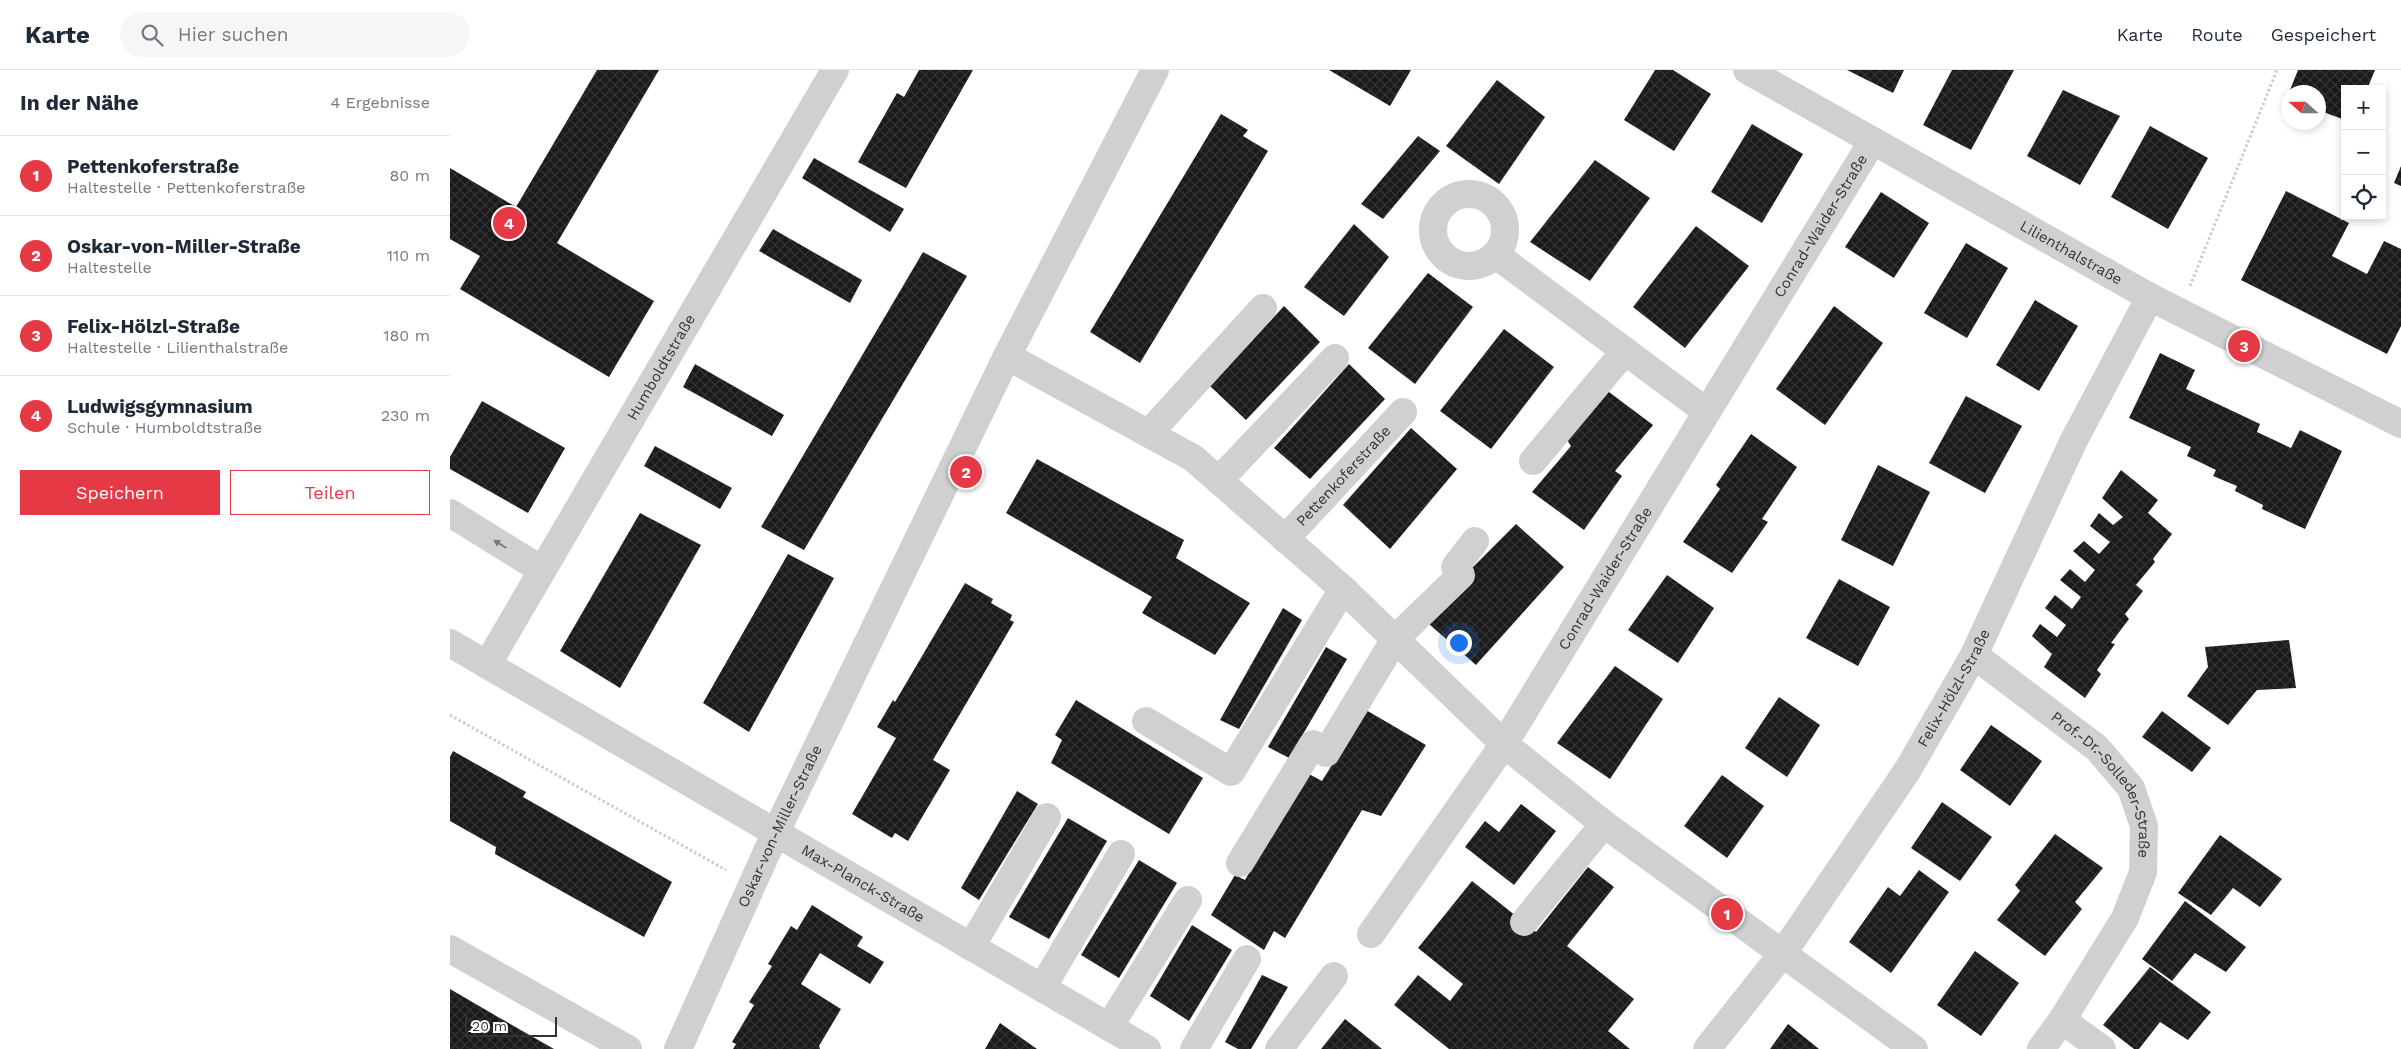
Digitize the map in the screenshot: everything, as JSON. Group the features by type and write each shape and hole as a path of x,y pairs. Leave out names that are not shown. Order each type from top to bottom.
{"street":[{"name":"Humboldtstraße","path":"487,665 835,70"},
{"name":"Oskar-von-Miller-Straße","path":"678,1049 775,834 1007,356 1155,70"},
{"name":"Lilienthalstraße","path":"1747,70 2150,297 2401,424"},
{"name":"Conrad-Waider-Straße","path":"1370,934 1504,744 1872,142"},
{"path":"1496,255 1707,412"},
{"name":"Felix-Hölzl-Straße","path":"1706,1049 1783,953 1907,771 1974,655 2073,442 2150,297"},
{"path":"1149,433 1263,308"},
{"path":"1533,460 1625,351"},
{"name":"Pettenkoferstraße","path":"1007,356 1193,458 1343,589 1504,744 1604,824 1783,953 1903,1046"},
{"path":"1219,480 1336,358"},
{"name":"Pettenkoferstraße","path":"1285,539 1403,412"},
{"path":"450,512 542,570"},
{"path":"1240,863 1313,744 1326,753 1395,639 1461,575 1454,567 1475,541"},
{"path":"1146,722 1231,772 1343,589"},
{"name":"Max-Planck-Straße","path":"450,643 1146,1049"},
{"name":"Prof.-Dr.-Solleder-Straße","path":"1974,655 2097,748 2131,788 2144,826 2143,872 2125,918 2062,1020 2041,1049"},
{"path":"971,947 1047,817"},
{"path":"1524,922 1604,824"},
{"path":"1042,988 1121,854"},
{"path":"1109,1027 1188,900"},
{"path":"450,949 628,1049"},
{"path":"1194,1049 1246,959"},
{"path":"1279,1049 1334,976"},
{"path":"2062,1020 2102,1049"}],"path":[{"path":"2179,312 2277,70"},
{"path":"450,715 753,885"}],"building":[{"path":"597,70 659,70 557,243 654,301 609,377 460,289 480,256 450,239 450,168 516,207"},
{"path":"919,70 973,70 906,188 858,162 897,93 904,97"},
{"path":"1329,70 1411,70 1390,106"},
{"path":"1655,70 1673,70 1711,94 1674,151 1624,120"},
{"path":"1847,70 1904,70 1893,93"},
{"path":"1952,70 2014,70 1971,150 1923,125"},
{"path":"2298,70 2375,70 2369,85 2341,85 2341,119 2326,113 2326,85 2292,85"},
{"path":"1497,80 1545,117 1499,184 1446,146"},
{"path":"2063,90 2120,116 2080,185 2027,156"},
{"path":"1221,114 1248,130 1243,136 1268,151 1140,363 1090,332"},
{"path":"1752,124 1803,154 1762,223 1711,192"},
{"path":"2150,126 2208,158 2168,229 2111,197"},
{"path":"1418,136 1440,151 1383,219 1361,204"},
{"path":"814,158 904,209 890,232 802,178"},
{"path":"1595,160 1650,198 1590,281 1530,242"},
{"path":"2401,166 2401,186 2394,183"},
{"path":"2286,191 2349,223 2332,256 2367,274 2384,241 2401,249 2401,326 2387,354 2241,280"},
{"path":"1881,192 1929,223 1894,278 1845,247"},
{"path":"1354,224 1389,257 1344,316 1304,287"},
{"path":"1696,226 1749,266 1685,348 1633,307"},
{"path":"773,229 862,280 850,303 759,251"},
{"path":"1966,243 2008,268 1967,338 1924,313"},
{"path":"923,252 967,276 804,550 761,527"},
{"path":"1428,273 1473,307 1415,384 1368,348"},
{"path":"2035,300 2078,326 2039,391 1996,365"},
{"path":"1284,306 1320,342 1246,420 1210,386"},
{"path":"1834,306 1883,343 1825,425 1776,389"},
{"path":"1504,329 1554,367 1491,449 1440,411"},
{"path":"2160,353 2195,370 2186,389 2260,424 2257,432 2291,448 2300,430 2342,451 2305,529 2262,509 2263,505 2235,491 2237,486 2213,476 2216,470 2187,456 2191,447 2129,418"},
{"path":"695,364 784,415 772,436 683,387"},
{"path":"1349,364 1385,399 1310,479 1274,448"},
{"path":"1605,389 1653,425 1615,471 1622,476 1584,530 1532,492 1571,446 1565,437"},
{"path":"1966,396 2022,426 1985,493 1929,463"},
{"path":"482,401 565,448 528,513 450,469 450,457"},
{"path":"1411,428 1457,469 1390,549 1343,505"},
{"path":"1751,434 1797,467 1762,519 1768,522 1732,573 1683,542 1720,489 1716,485"},
{"path":"655,446 732,488 720,509 644,466"},
{"path":"1037,459 1184,540 1176,558 1250,603 1215,655 1142,613 1152,597 1006,513"},
{"path":"1878,465 1930,492 1893,566 1841,540"},
{"path":"2121,470 2158,500 2148,513 2172,534 2153,559 2155,562 2136,585 2143,591 2125,614 2129,619 2111,643 2115,644 2097,670 2101,674 2085,698 2044,667 2052,654 2032,636 2040,624 2057,637 2066,625 2045,608 2055,595 2072,609 2081,597 2060,580 2070,569 2085,582 2095,570 2073,551 2084,541 2099,554 2110,542 2090,526 2099,513 2113,525 2123,517 2102,498"},
{"path":"640,513 701,545 620,688 560,651"},
{"path":"1516,524 1564,567 1476,665 1429,624 1468,572"},
{"path":"788,554 834,578 749,732 703,703"},
{"path":"1667,575 1714,608 1678,663 1628,630"},
{"path":"1839,579 1890,607 1858,666 1806,638"},
{"path":"965,583 993,599 991,603 1012,615 1010,620 1014,622 933,760 950,770 908,841 895,833 892,838 852,814 896,738 877,727 893,700 895,702"},
{"path":"1283,608 1302,620 1239,729 1220,720"},
{"path":"2289,640 2296,688 2257,690 2228,725 2187,696 2208,667 2205,647"},
{"path":"1326,647 1347,659 1289,758 1268,747"},
{"path":"1615,666 1663,699 1610,779 1557,743"},
{"path":"1779,697 1820,725 1787,777 1745,748"},
{"path":"1076,700 1203,778 1169,834 1051,763 1062,740 1055,735"},
{"path":"1366,710 1426,745 1381,816 1362,810 1285,938 1274,931 1264,950 1211,915 1235,875 1245,880 1307,773 1322,781"},
{"path":"2162,711 2211,748 2192,772 2142,737"},
{"path":"1991,725 2042,761 2010,806 1960,770"},
{"path":"453,751 526,792 523,797 672,882 644,937 495,854 496,847 450,821 450,757"},
{"path":"1722,775 1764,806 1727,858 1684,826"},
{"path":"1017,791 1038,804 979,900 961,888"},
{"path":"1942,802 1992,837 1960,881 1911,848"},
{"path":"1521,804 1556,831 1514,885 1465,847 1485,821 1499,832"},
{"path":"1068,818 1107,841 1049,939 1009,917"},
{"path":"2055,834 2103,868 2075,902 2082,909 2045,956 1997,920 2020,891 2015,885"},
{"path":"2220,835 2282,879 2260,907 2233,888 2211,915 2178,893"},
{"path":"1139,860 1177,883 1119,978 1081,955"},
{"path":"1588,867 1614,887 1567,946 1634,999 1608,1031 1630,1049 1449,1049 1394,1005 1418,975 1450,1001 1463,984 1418,948 1472,881 1536,932"},
{"path":"1919,870 1949,892 1891,973 1849,942 1888,887 1900,896"},
{"path":"2185,901 2246,947 2226,972 2195,953 2172,981 2142,959"},
{"path":"812,905 863,937 857,946 884,962 870,984 820,953 801,984 841,1009 819,1046 820,1049 733,1049 736,1044 732,1042 754,1005 749,1002 772,966 768,964 791,926 797,930"},
{"path":"1192,925 1232,950 1189,1021 1150,996"},
{"path":"1975,951 2019,983 1981,1036 1937,1005"},
{"path":"2150,967 2211,1012 2188,1040 2160,1022 2139,1049 2134,1049 2103,1025"},
{"path":"1262,975 1288,987 1251,1049 1238,1049 1225,1042"},
{"path":"450,989 498,1017 554,1049 450,1049"},
{"path":"1345,1019 1382,1049 1321,1049"},
{"path":"1000,1023 1037,1049 985,1049"},
{"path":"1788,1024 1819,1049 1770,1049"}],"place":[{"name":"Ludwigsgymnasium","path":"509,223"},
{"name":"Felix-Hölzl-Straße","path":"2244,346"},
{"name":"Oskar-von-Miller-Straße","path":"966,472"},
{"name":"Pettenkoferstraße","path":"1727,914"}]}
